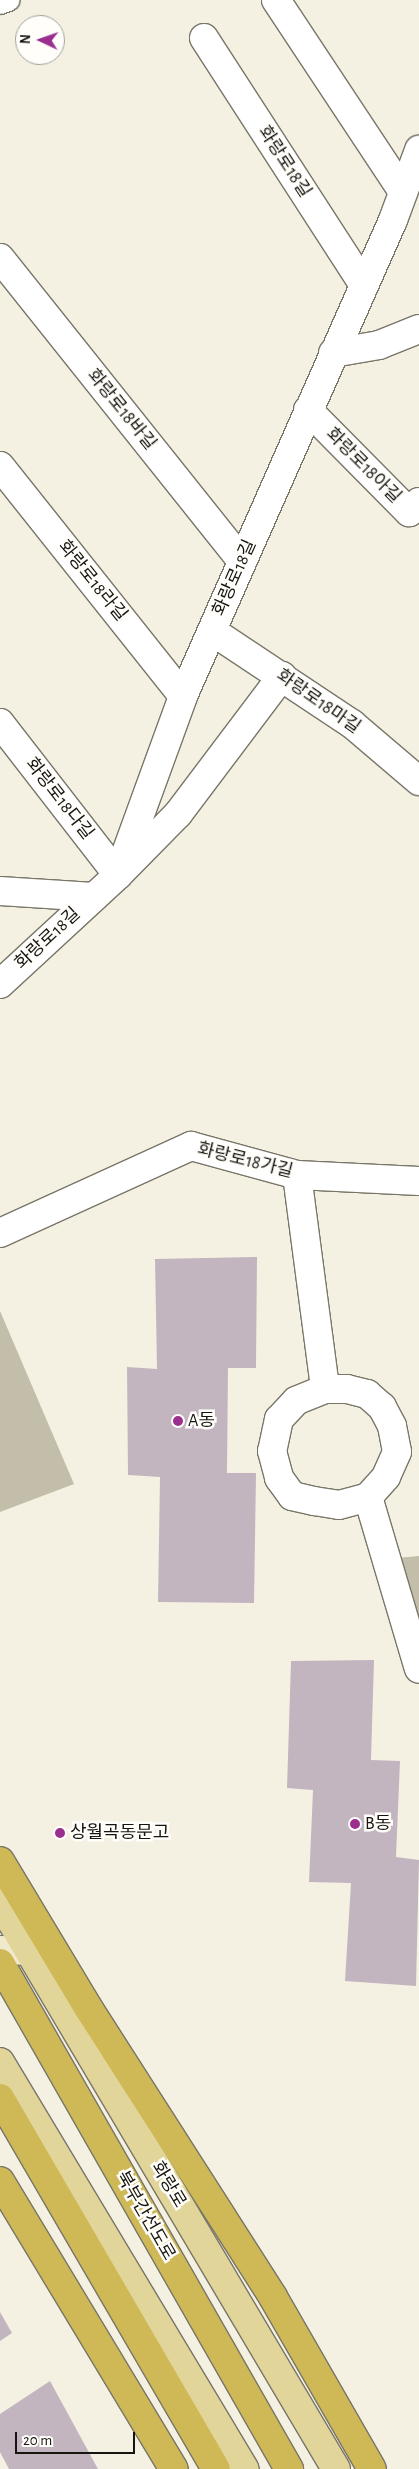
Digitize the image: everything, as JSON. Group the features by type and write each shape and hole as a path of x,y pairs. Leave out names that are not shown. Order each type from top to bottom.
{"highway":[{"path":"0,1860 89,2009 273,2297 372,2469"},
{"name":"북부간선도로","path":"0,1963 289,2469"},
{"path":"0,2098 216,2469"},
{"path":"0,2181 174,2469"}],"main road":[{"name":"화랑로","path":"0,1902 336,2469"},
{"path":"0,1950 30,1951"},
{"path":"0,2062 245,2469"}],"street":[{"path":"276,0 403,192"},
{"name":"화랑로18길","path":"204,38 364,285"},
{"name":"화랑로18길","path":"118,875 183,696 364,285 419,150"},
{"name":"화랑로18바길","path":"0,258 242,561"},
{"path":"333,353 379,345 419,329"},
{"name":"화랑로18아길","path":"308,410 408,512 419,502"},
{"name":"화랑로18라길","path":"0,466 183,696"},
{"name":"화랑로18마길","path":"212,630 352,724 419,782"},
{"name":"화랑로18길","path":"0,984 118,875 178,814 282,676"},
{"name":"화랑로18다길","path":"0,723 118,875"},
{"path":"0,890 94,897"},
{"name":"화랑로18가길","path":"0,1232 191,1146 297,1175 419,1181"},
{"path":"297,1175 325,1389"},
{"path":"325,1389 347,1389 367,1394 382,1408 392,1426 397,1452 386,1477 368,1497 338,1506 292,1496 279,1478 272,1451 279,1420 296,1401 325,1389"},
{"path":"368,1497 419,1669"}],"lane":[{"path":"0,3 8,0"}],"shaded area":[{"path":"0,1311 74,1484 0,1512"},
{"path":"419,1556 419,1669 386,1559"}],"building":[{"name":"A동","path":"257,1257 256,1368 228,1368 227,1473 256,1473 254,1603 158,1602 160,1477 128,1475 127,1367 157,1369 155,1259"},
{"name":"B동","path":"374,1660 371,1760 400,1761 396,1857 419,1860 416,1986 345,1981 351,1883 309,1882 313,1790 287,1788 291,1661"},
{"path":"0,2312 12,2333 0,2341"},
{"path":"50,2381 98,2469 9,2469 0,2452 0,2414"}],"place":[{"name":"A동","path":"178,1421"},
{"name":"B동","path":"355,1824"},
{"name":"상월곡동문고","path":"60,1833"}]}
